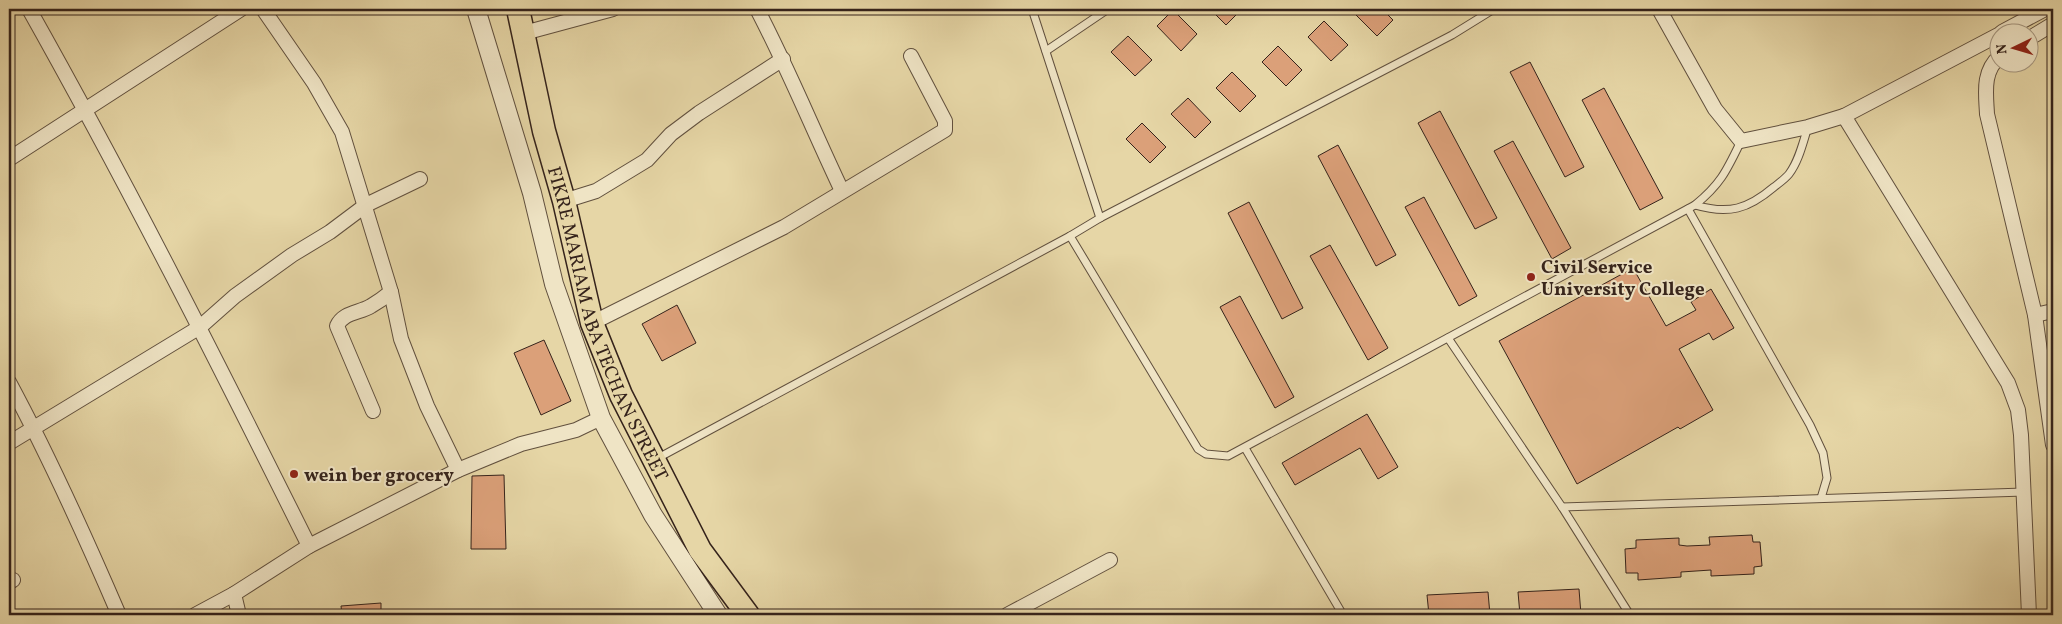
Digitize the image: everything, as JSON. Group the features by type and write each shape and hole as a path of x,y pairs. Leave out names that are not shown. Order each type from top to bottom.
{"main road":[{"name":"FIKRE MARIAM ABA TECHAN STREET","path":"518,9 544,131 564,201 592,323 621,395 700,550 748,615"}],"street":[{"path":"29,9 86,110 200,327 309,546"},
{"path":"9,159 241,9"},
{"path":"263,9 314,83 342,132 392,292 401,339 428,406 458,470"},
{"path":"476,9 532,193 554,284 601,418 653,515 718,615"},
{"path":"524,33 613,9"},
{"path":"757,9 783,58 795,92 842,191"},
{"path":"1659,9 1715,109 1741,141 1808,127 1844,116 1990,39"},
{"path":"2021,22 2045,9"},
{"path":"2040,32 2053,24"},
{"path":"592,323 784,227 945,130 944,121 911,56"},
{"path":"564,201 596,191 647,160 671,134 699,113 783,58"},
{"path":"1990,69 1985,85 1987,114 2035,314 2053,445"},
{"path":"1844,116 2008,383 2018,410 2024,492 2029,615"},
{"path":"9,443 200,327 235,296 292,255 330,232 366,205 420,179"},
{"path":"373,411 337,326 345,316 370,307 392,292"},
{"path":"2035,314 2053,311"},
{"path":"9,382 34,428 119,615"},
{"path":"195,615 234,594 309,546 458,470 521,444 576,430 601,418"},
{"path":"1007,615 1110,560"},
{"path":"234,594 239,615"}],"lane":[{"path":"1032,9 1100,218"},
{"path":"1046,51 1108,9"},
{"path":"655,460 1100,218 1452,35 1494,9"},
{"path":"1692,207 1725,211 1757,202 1789,174 1798,158 1808,127"},
{"path":"1070,236 1198,449 1206,454 1228,456 1692,207 1723,178 1741,141"},
{"path":"1692,207 1810,425 1823,453 1827,478 1820,498"},
{"path":"1448,338 1562,507 1630,615"},
{"path":"1245,448 1343,615"},
{"path":"1562,507 2024,492"}],"building":[{"path":"1210,9 1242,9 1226,25"},
{"path":"1350,9 1382,9 1393,20 1377,36"},
{"path":"1173,10 1197,34 1181,51 1157,26"},
{"path":"1324,21 1348,45 1331,61 1308,37"},
{"path":"1128,36 1152,60 1135,76 1111,52"},
{"path":"1278,46 1302,70 1286,86 1262,62"},
{"path":"1530,62 1584,167 1565,177 1510,72"},
{"path":"1232,72 1256,96 1240,112 1216,88"},
{"path":"1604,88 1663,198 1640,210 1582,100"},
{"path":"1188,98 1211,122 1195,138 1171,114"},
{"path":"1440,111 1497,218 1475,229 1418,123"},
{"path":"1142,123 1166,147 1150,163 1126,139"},
{"path":"1513,141 1571,248 1552,259 1494,151"},
{"path":"1338,145 1396,255 1376,266 1318,156"},
{"path":"1424,197 1477,296 1459,306 1405,207"},
{"path":"1249,202 1303,308 1282,319 1228,213"},
{"path":"1330,245 1388,348 1368,360 1310,256"},
{"path":"1633,268 1666,326 1696,310 1691,302 1711,289 1734,328 1713,340 1709,333 1679,349 1713,410 1680,429 1678,427 1577,484 1499,341"},
{"path":"1240,296 1294,397 1275,408 1220,307"},
{"path":"677,305 696,343 662,361 642,324"},
{"path":"544,340 571,401 541,415 514,353"},
{"path":"1367,414 1398,467 1378,479 1360,448 1295,485 1282,463"},
{"path":"504,475 506,549 471,549 472,476"},
{"path":"1752,535 1753,542 1760,542 1762,566 1754,567 1754,574 1711,576 1711,570 1681,572 1681,577 1638,580 1638,573 1626,573 1625,549 1636,548 1636,540 1679,538 1679,545 1687,546 1710,545 1709,537"},
{"path":"1579,589 1581,615 1520,615 1518,592"},
{"path":"1488,592 1490,615 1429,615 1427,595"},
{"path":"381,603 381,615 342,615 341,606"}],"place":[{"name":"Civil Service University College","path":"1531,277"},
{"name":"wein ber grocery","path":"294,474"}]}
